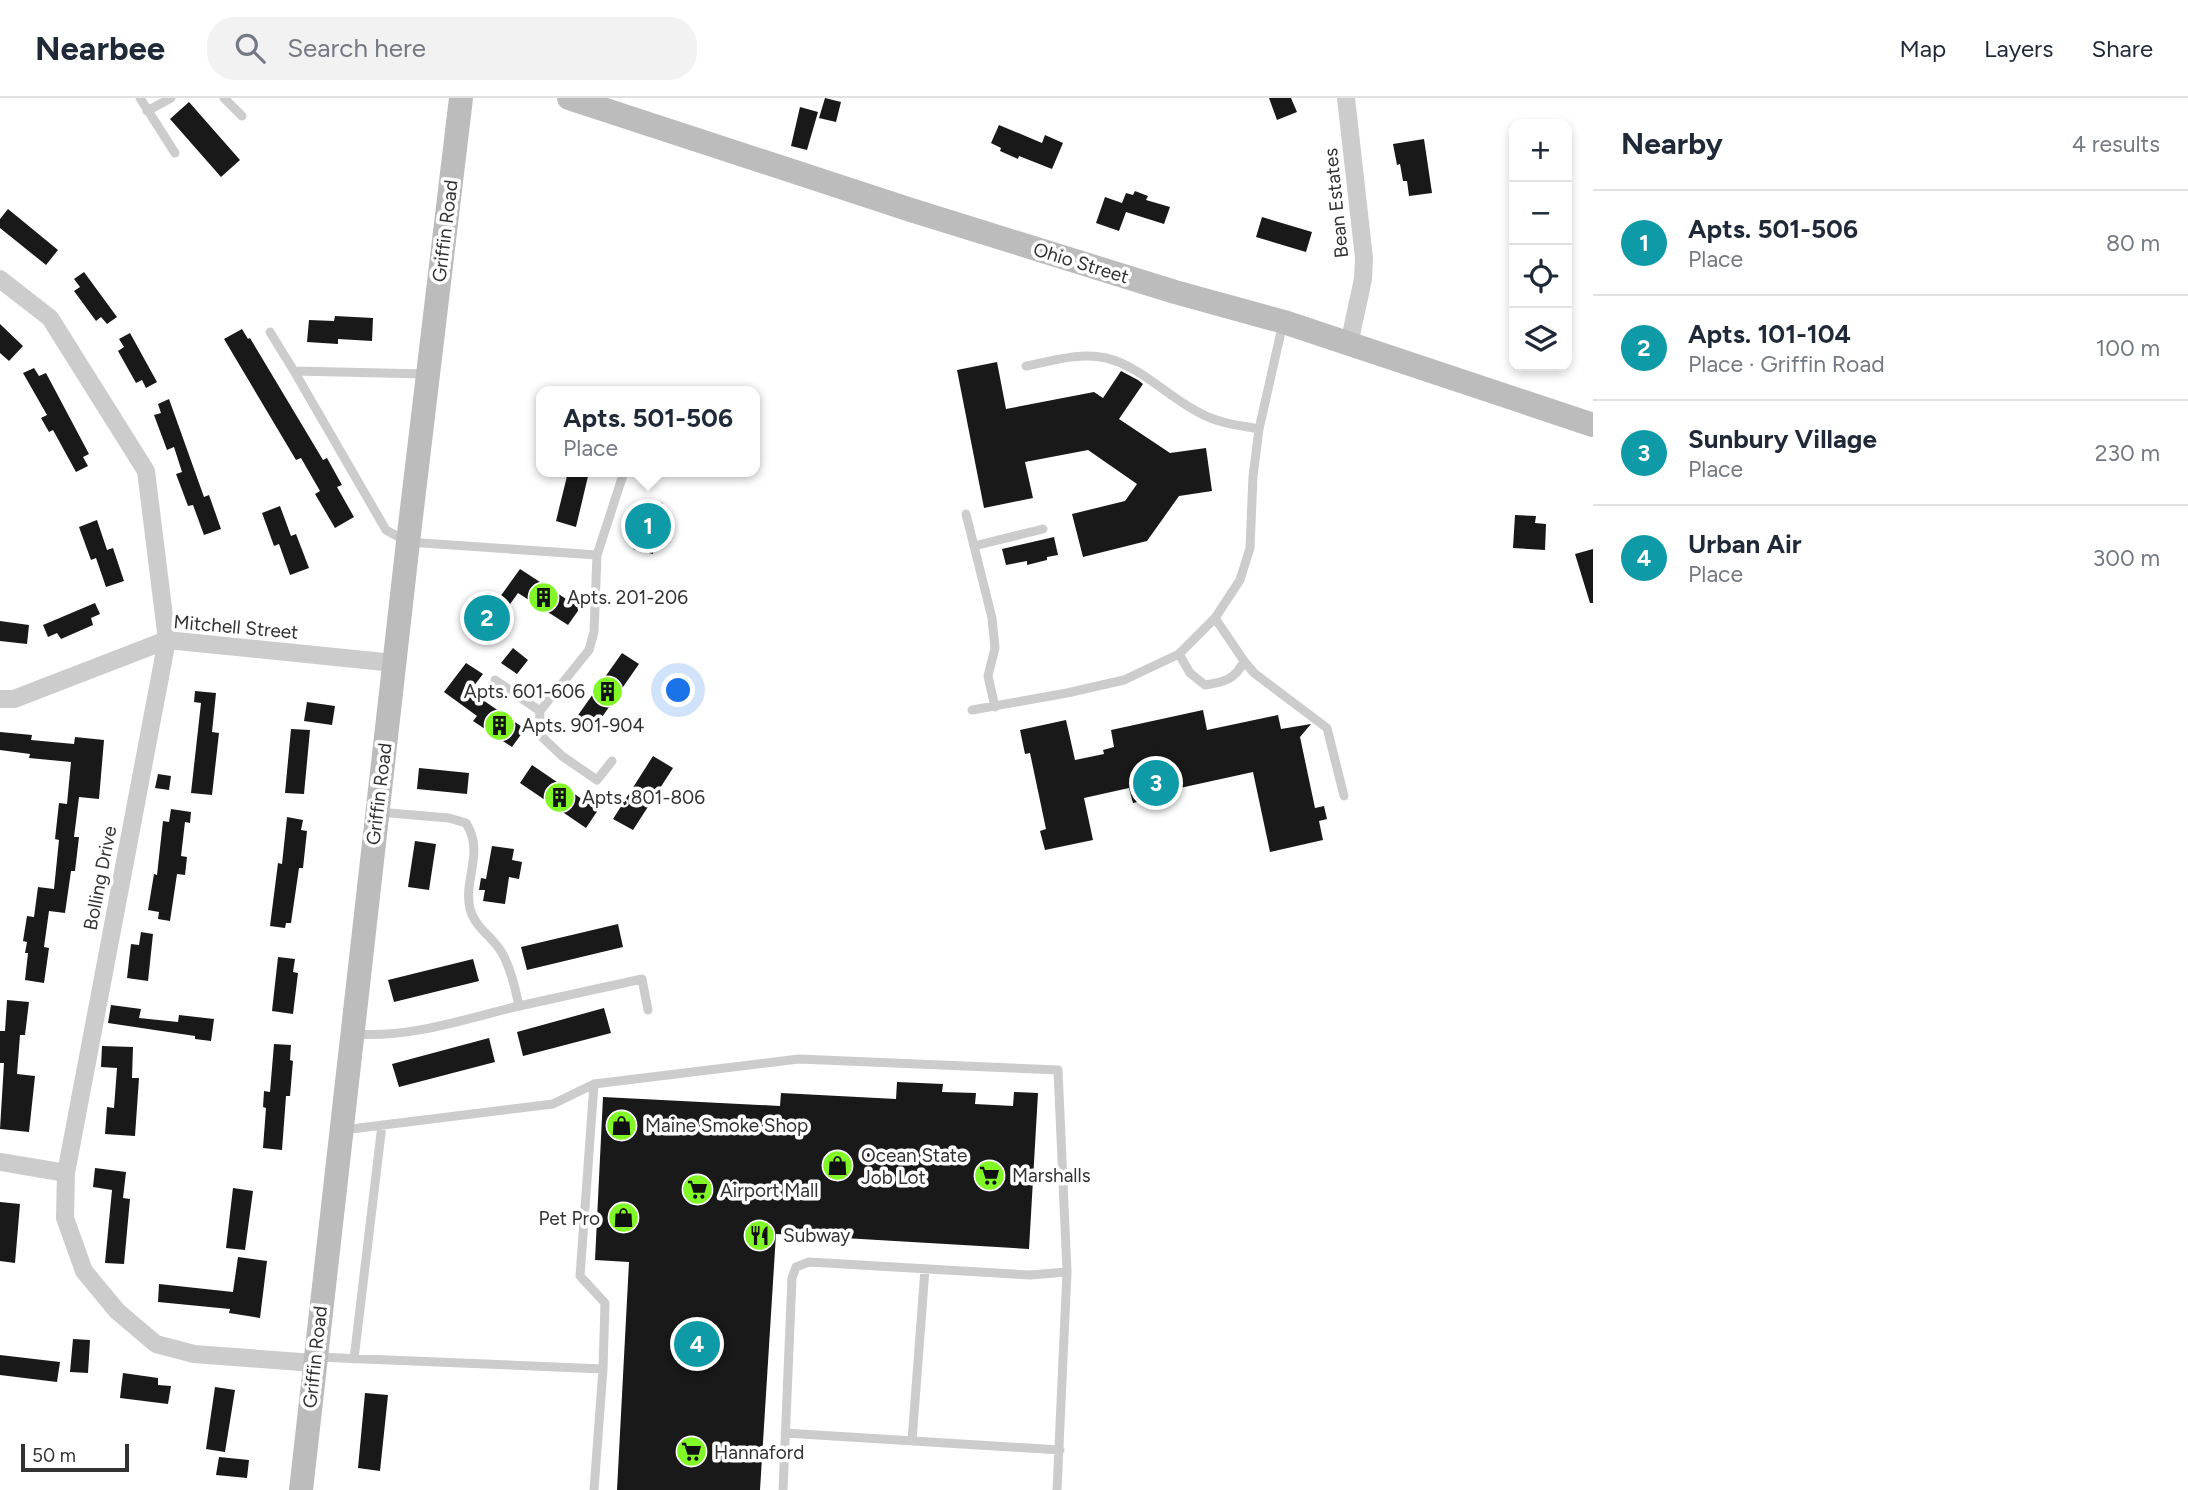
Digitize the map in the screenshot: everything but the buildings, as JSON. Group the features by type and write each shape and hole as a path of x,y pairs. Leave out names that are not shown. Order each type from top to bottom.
{"main road":[{"name":"Griffin Road","path":"301,1490 461,98"},
{"name":"Ohio Street","path":"569,98 964,226 1175,292 1284,322 1593,425"}],"street":[{"name":"Bean Estates","path":"1346,98 1364,258 1363,279 1349,344"},
{"name":"Bolling Drive","path":"0,279 50,318 146,471 167,640 66,1173 65,1218 84,1271 117,1311 156,1344 194,1353 315,1360"},
{"name":"Mitchell Street","path":"0,699 14,699 167,640 394,663"},
{"path":"0,1162 66,1173"}],"lane":[{"path":"140,98 175,153"},
{"path":"148,111 171,98"},
{"path":"224,98 242,116"},
{"path":"972,710 1124,680 1179,654 1215,618 1240,580 1250,548 1253,476 1259,429 1284,322"},
{"path":"270,332 386,530 408,542 597,555"},
{"path":"1026,366 1082,356 1105,357 1129,366 1199,414 1222,423 1259,429"},
{"path":"294,371 428,374"},
{"path":"612,761 597,780 562,756 539,734 540,711 589,650 594,632 597,555 622,477"},
{"path":"966,514 992,618 995,648 988,676 995,707"},
{"path":"974,546 1043,529"},
{"path":"1215,618 1254,673 1327,728 1344,796"},
{"path":"1179,654 1190,673 1205,685 1227,682 1238,672 1244,661"},
{"path":"495,681 540,711"},
{"path":"377,812 449,818 466,823 473,834 475,849 469,898 471,910 477,925 502,952 519,1006"},
{"path":"352,1034 385,1036 411,1033 642,979 648,1010"},
{"path":"341,1130 553,1104 594,1084 799,1059 1058,1070 1067,1272 1057,1490"},
{"path":"594,1084 580,1276 606,1303 594,1490"},
{"path":"354,1359 382,1125"},
{"path":"783,1490 792,1278 796,1268 809,1262 1030,1275 1067,1272"},
{"path":"912,1440 925,1269"},
{"path":"315,1360 354,1359 603,1369"},
{"path":"785,1433 1059,1450"}],"place":[{"name":"Apts. 501-506","path":"648,526"},
{"name":"Apts. 201-206","path":"544,597"},
{"name":"Apts. 101-104","path":"487,618"},
{"name":"Apts. 601-606","path":"608,691"},
{"name":"Apts. 901-904","path":"499,725"},
{"name":"Sunbury Village","path":"1156,783"},
{"name":"Apts. 801-806","path":"559,797"},
{"name":"Maine Smoke Shop","path":"622,1125"},
{"name":"Ocean State Job Lot","path":"838,1166"},
{"name":"Marshalls","path":"989,1175"},
{"name":"Airport Mall","path":"697,1190"},
{"name":"Pet Pro","path":"623,1218"},
{"name":"Subway","path":"760,1235"},
{"name":"Urban Air","path":"697,1344"},
{"name":"Hannaford","path":"691,1452"}]}
